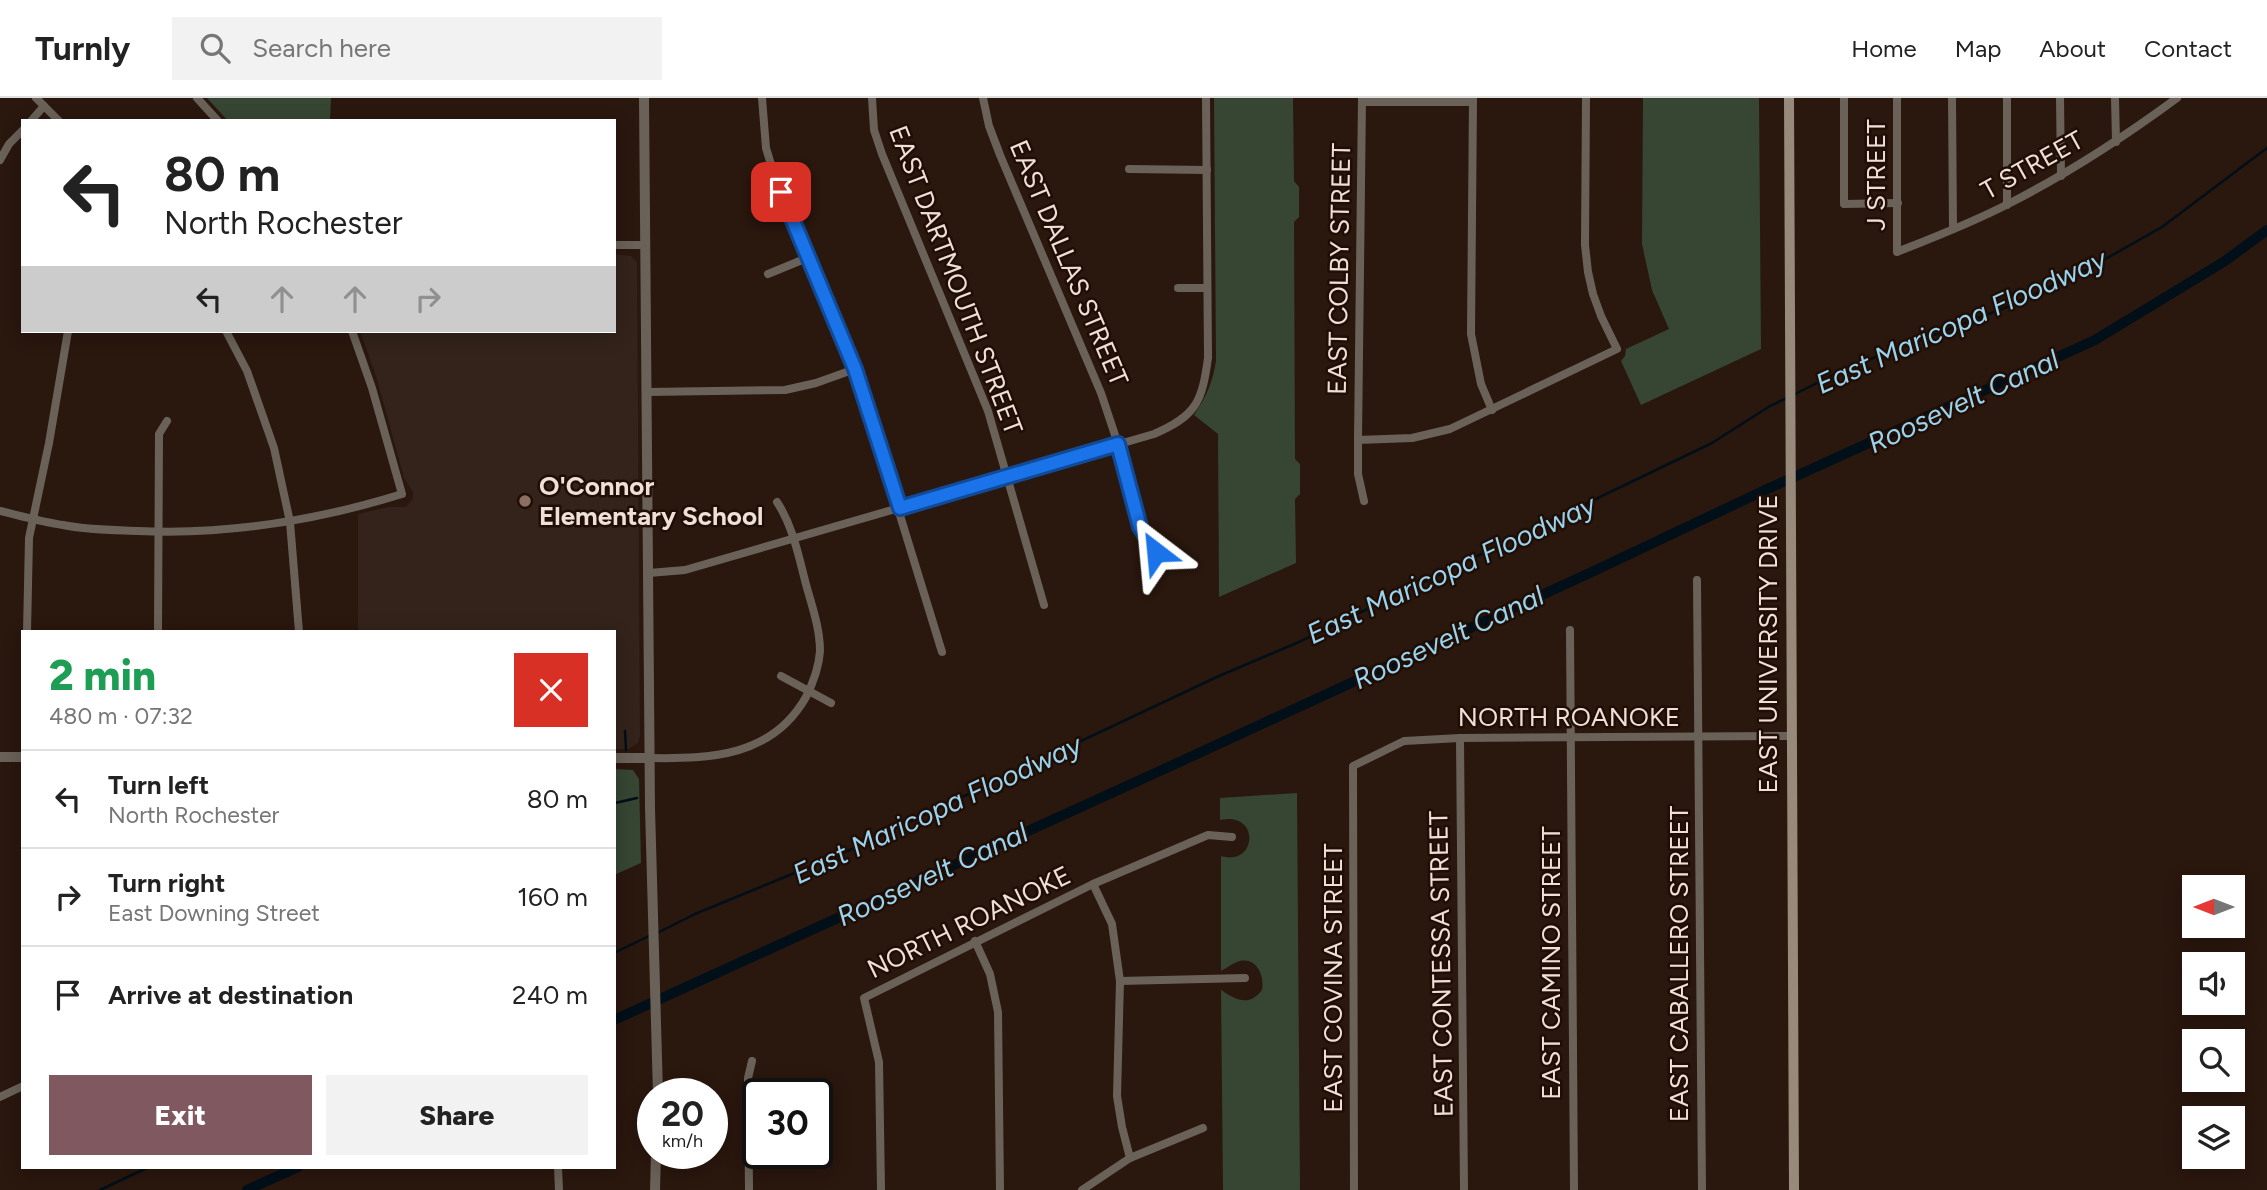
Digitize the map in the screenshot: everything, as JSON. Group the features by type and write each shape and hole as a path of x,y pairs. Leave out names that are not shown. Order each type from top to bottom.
{"main road":[{"name":"EAST UNIVERSITY DRIVE","path":"1789,98 1794,1190"}],"street":[{"path":"36,98 57,119"},
{"path":"197,98 216,119"},
{"path":"644,98 650,758 658,1078"},
{"path":"762,98 766,148 807,258 855,369 900,508 942,652"},
{"name":"EAST DARTMOUTH STREET","path":"872,98 874,130 882,154 988,411 1044,605"},
{"name":"EAST DALLAS STREET","path":"983,98 989,126 1000,155 1101,393 1140,527 1156,552"},
{"path":"649,573 685,570 1118,444 1169,428 1188,413 1198,401 1208,358 1206,98"},
{"path":"1358,440 1412,438 1450,429 1617,349 1601,316 1588,272 1585,246 1586,98"},
{"path":"1844,98 1844,204 1898,203"},
{"name":"J STREET","path":"1897,98 1897,252"},
{"path":"1952,98 1953,229"},
{"path":"2007,98 2007,205"},
{"path":"2060,98 2061,176"},
{"path":"2115,98 2116,142"},
{"name":"T STREET","path":"1897,252 2007,205 2061,176 2116,142 2169,101 2177,98"},
{"path":"1362,100 1473,100 1471,334 1481,384 1492,410"},
{"name":"EAST COLBY STREET","path":"1362,100 1358,474 1364,501"},
{"path":"33,119 44,106"},
{"path":"0,160 21,132"},
{"path":"1129,169 1207,170"},
{"path":"616,245 645,245"},
{"path":"768,274 807,258"},
{"path":"1178,288 1207,288"},
{"path":"27,630 29,538 68,333"},
{"path":"227,333 247,372 274,448 290,522 299,630"},
{"path":"0,511 64,526 103,530 238,530 358,507 401,494 372,388 353,333"},
{"path":"648,392 785,390 816,383 855,369"},
{"path":"158,630 159,434 167,421"},
{"path":"616,758 705,758 744,749 786,724 799,709 818,666 819,632 787,517 777,502"},
{"name":"EAST CABALLERO STREET","path":"1697,580 1702,1190"},
{"name":"EAST CAMINO STREET","path":"1570,631 1574,1190"},
{"path":"781,676 831,703"},
{"name":"NORTH ROANOKE","path":"1353,766 1404,741 1460,738 1790,736"},
{"name":"EAST CONTESSA STREET","path":"1460,738 1464,1190"},
{"path":"0,757 21,757"},
{"name":"EAST COVINA STREET","path":"1353,766 1354,1190"},
{"name":"NORTH ROANOKE","path":"881,1190 879,1062 864,998 1093,884 1208,835 1232,837"},
{"path":"1093,884 1112,924 1120,981 1117,1096 1130,1158"},
{"path":"975,941 990,974 998,1012 1000,1190"},
{"path":"1120,981 1245,978"},
{"path":"748,1190 748,1078 752,1060"},
{"path":"0,1097 21,1087"},
{"path":"1082,1190 1130,1158 1203,1128"},
{"path":"558,1169 559,1190"},
{"path":"655,1190 656,1169"}],"shaded area":[{"name":"O'Connor Elementary School","path":"616,254 631,256 637,262 638,743 628,749 616,749 616,630 358,630 358,514 388,507 406,507 413,498 413,492 404,478 377,379 361,333 616,333"}],"green space":[{"path":"207,98 331,98 330,119 226,119"},
{"path":"1214,98 1293,98 1294,181 1299,187 1299,217 1294,222 1295,459 1300,464 1300,494 1295,499 1296,563 1219,597 1218,434 1194,415 1208,389 1216,361"},
{"path":"1643,98 1759,98 1761,349 1641,405 1621,361 1626,349 1669,329 1652,290 1642,244"},
{"path":"616,769 633,770 639,779 641,863 616,874"},
{"path":"1297,793 1300,1190 1223,1190 1221,990 1237,999 1247,1000 1262,990 1263,984 1257,967 1249,961 1237,962 1221,971 1221,856 1233,857 1242,854 1249,839 1248,830 1243,823 1233,819 1220,820 1220,798"}],"waterway":[{"name":"East Maricopa Floodway","path":"1793,395 1847,368 2007,307 2086,270 2162,227 2267,148"},
{"name":"Roosevelt Canal","path":"616,1019 2095,340 2225,261 2267,230"},
{"name":"East Maricopa Floodway","path":"655,934 695,914 841,854 1219,676 1299,642 1712,443 1787,398"},
{"path":"625,731 626,750"},
{"path":"616,803 637,798"},
{"name":"East Maricopa Floodway","path":"616,952 649,936"},
{"name":"East Maricopa Floodway","path":"100,1190 145,1169"},
{"name":"Roosevelt Canal","path":"247,1190 294,1169"}],"place":[{"name":"O'Connor Elementary School","path":"525,501"}],"route":[{"path":"781,192 855,369 900,508 1118,444 1140,527 1156,552"}]}
